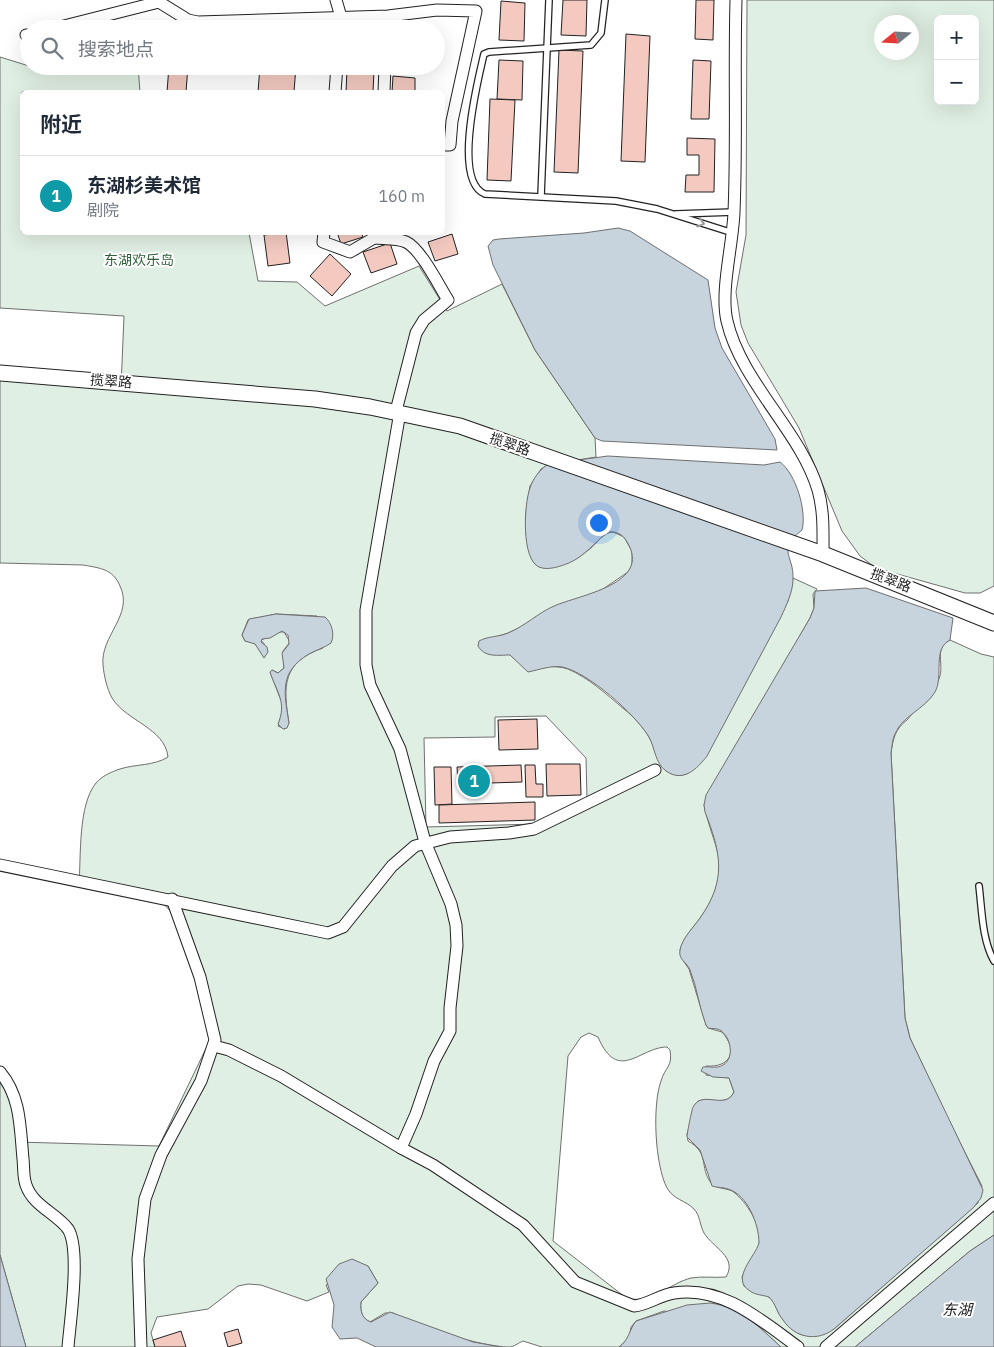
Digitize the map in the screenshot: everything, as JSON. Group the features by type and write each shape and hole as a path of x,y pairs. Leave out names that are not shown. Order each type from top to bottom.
{"street":[{"path":"336,0 340,20"},
{"path":"736,0 734,212 725,290 728,323 746,366 811,473 822,506 823,554"},
{"path":"88,20 159,2 188,20"},
{"path":"361,20 435,5 476,11 452,121 450,145 445,145"},
{"path":"335,90 336,75"},
{"path":"384,90 385,75"},
{"path":"324,235 323,242 350,252 374,235 402,241 410,245 448,300 424,320 416,333 398,412 366,610 366,665 370,686 406,764 425,842 454,914 457,955 450,1008 450,1032 434,1061 416,1114 401,1148"},
{"name":"揽翠路","path":"0,373 315,399 398,412 460,426 807,548 994,623"},
{"path":"0,865 172,899 319,932 332,932 343,927 404,854 425,842 450,837 509,833 534,829 655,770"},
{"path":"141,1347 138,1259 145,1200 161,1156 201,1081 214,1046 212,1026 200,977 172,899"},
{"path":"214,1046 234,1052 281,1076 433,1165 523,1225 576,1282 587,1288 605,1293 634,1306 679,1292 725,1300 746,1310 798,1347"},
{"path":"0,1072 13,1090 17,1104 26,1184 36,1201 67,1228 73,1242 73,1283 68,1347"},
{"path":"826,1347 994,1203"}],"lane":[{"path":"541,196 549,0"},
{"path":"605,0 603,27 596,42 587,46 489,52 484,54 468,134 470,164 475,183 480,192 616,201 733,233"},
{"path":"669,214 734,212"},
{"path":"979,886 983,923 989,950 994,961"}],"green space":[{"path":"747,0 994,0 994,586 980,593 965,593 876,568 860,556 842,531 799,428 748,343 741,325 736,292 746,235"},
{"name":"东湖欢乐岛","path":"0,57 20,63 20,75 139,75 140,90 20,90 20,235 249,235 258,281 297,282 325,306 419,266 447,311 502,284 535,350 595,438 596,457 548,465 541,469 530,486 526,512 527,539 544,568 557,566 581,556 603,536 613,532 624,537 632,551 632,565 628,572 603,589 496,637 515,660 523,664 568,669 604,692 644,729 662,764 672,774 687,774 788,601 793,578 817,589 813,594 814,608 810,618 704,805 718,856 718,879 707,908 688,934 680,950 684,962 689,969 706,1025 708,1028 722,1032 730,1046 731,1052 726,1061 714,1066 706,1066 706,1075 729,1078 734,1092 731,1097 723,1100 698,1101 687,1134 688,1141 702,1155 705,1171 711,1183 716,1187 735,1193 746,1204 755,1219 758,1227 759,1244 742,1277 744,1286 769,1298 787,1325 799,1334 818,1335 834,1329 978,1203 982,1186 910,1038 905,1018 891,753 897,731 929,694 939,679 941,652 945,643 950,640 981,654 994,657 994,1235 970,1251 855,1347 781,1347 757,1325 664,1311 636,1321 631,1327 629,1338 619,1347 542,1347 523,1341 511,1347 483,1344 418,1324 393,1313 385,1313 370,1322 367,1321 362,1314 361,1302 378,1283 368,1266 326,1285 329,1292 307,1301 261,1285 248,1284 238,1286 208,1309 157,1317 151,1333 155,1347 26,1347 0,1255 0,1079 11,1099 17,1142 159,1146 210,1040 208,1017 172,913 162,902 79,885 83,817 90,793 96,783 104,776 117,770 157,762 168,757 160,739 118,706 112,698 106,682 103,654 123,606 120,586 114,576 105,570 95,567 0,563 0,380 121,387 124,316 0,308","holes":["276,614 317,616 323,648 300,660 288,677 286,698 289,723 285,729 278,726 282,713 282,703 270,672 272,670 278,673 284,668 283,651 290,642 284,632 275,633 261,640 265,645 257,646 253,642 245,641 242,635 248,620","546,716 586,758 587,799 536,824 426,827 424,738 495,737 495,717","589,1033 598,1037 606,1051 613,1058 622,1061 630,1060 657,1048 667,1047 670,1050 670,1064 661,1081 656,1105 657,1151 663,1178 670,1192 694,1209 698,1214 704,1233 727,1258 729,1270 726,1277 691,1278 650,1297 634,1299 625,1297 553,1241 568,1056 581,1037"]}],"water":[{"path":"618,228 630,231 708,280 715,328 722,348 775,439 777,450 602,441 595,438 535,350 493,265 488,246 493,240 499,239 584,233"},
{"path":"608,456 764,465 780,462 791,475 799,493 803,513 802,530 794,537 788,548 793,571 791,594 781,617 707,756 699,766 684,775 678,776 662,768 657,760 649,737 634,717 585,677 562,667 549,667 528,672 510,655 488,654 478,646 479,641 514,630 554,606 610,586 622,578 630,568 632,556 627,542 621,535 614,532 608,532 585,553 575,560 562,565 550,568 539,567 533,562 529,554 525,518 526,506 530,488 540,472 548,464"},
{"path":"866,588 953,618 950,640 941,650 939,678 935,692 926,703 908,717 898,728 893,739 891,753 905,1018 910,1038 983,1190 981,1198 973,1208 834,1329 821,1336 814,1337 794,1331 781,1317 769,1297 754,1293 744,1286 743,1274 759,1243 757,1228 751,1212 747,1204 735,1192 726,1188 712,1186 700,1150 687,1137 692,1109 697,1102 708,1099 725,1100 734,1092 729,1078 713,1077 701,1071 703,1067 721,1066 727,1062 730,1053 729,1042 720,1030 708,1028 706,1025 689,967 681,959 680,950 686,937 709,904 718,879 718,854 705,812 706,795 810,618 814,608 815,591"},
{"path":"276,614 325,617 333,633 331,643 299,661 288,676 285,692 289,723 287,728 283,729 278,724 282,710 280,698 270,672 272,670 278,673 284,668 282,653 289,644 288,635 282,631 270,638 262,639 261,642 267,647 268,652 264,658 255,644 245,641 242,635 249,619"},
{"name":"东湖","path":"994,1235 994,1347 855,1347 970,1251"},
{"path":"0,1255 26,1347 0,1347"},
{"path":"352,1259 368,1266 378,1283 361,1302 362,1314 368,1321 371,1322 390,1312 473,1342 501,1347 376,1347 357,1338 340,1339 332,1327 334,1305 326,1279 339,1264"},
{"path":"710,1303 721,1305 740,1313 757,1325 781,1347 619,1347 625,1341 636,1321 687,1305"}],"building":[{"path":"563,0 587,0 586,36 561,35"},
{"path":"696,0 714,0 713,40 695,39"},
{"path":"501,1 525,3 524,41 499,40"},
{"path":"626,34 650,36 645,162 621,161"},
{"path":"559,50 583,51 578,173 554,172"},
{"path":"499,60 523,61 522,100 497,99"},
{"path":"693,60 711,61 709,119 691,119"},
{"path":"168,75 187,75 186,90 167,90"},
{"path":"259,75 295,75 294,90 258,90"},
{"path":"347,75 374,75 373,90 346,90"},
{"path":"393,76 415,78 415,90 392,90"},
{"path":"490,99 515,100 511,181 487,180"},
{"path":"687,138 715,139 714,192 685,192 686,175 699,175 699,155 687,155"},
{"path":"452,234 458,254 435,261 428,242"},
{"path":"264,235 286,235 290,263 268,266"},
{"path":"338,235 362,235 363,237 341,244"},
{"path":"390,243 397,264 371,273 363,252"},
{"path":"330,254 351,274 332,296 310,276"},
{"path":"537,719 538,749 499,750 498,720"},
{"path":"546,764 580,764 581,795 547,796"},
{"path":"521,765 522,782 458,784 457,767"},
{"path":"525,765 535,765 536,784 543,784 543,797 526,797"},
{"path":"434,767 451,767 452,804 435,805"},
{"path":"535,802 535,820 439,823 439,805"},
{"path":"238,1329 242,1343 228,1347 224,1333"},
{"path":"181,1331 186,1347 155,1347 153,1340"}],"place":[{"name":"东湖杉美术馆","path":"474,781"}]}
